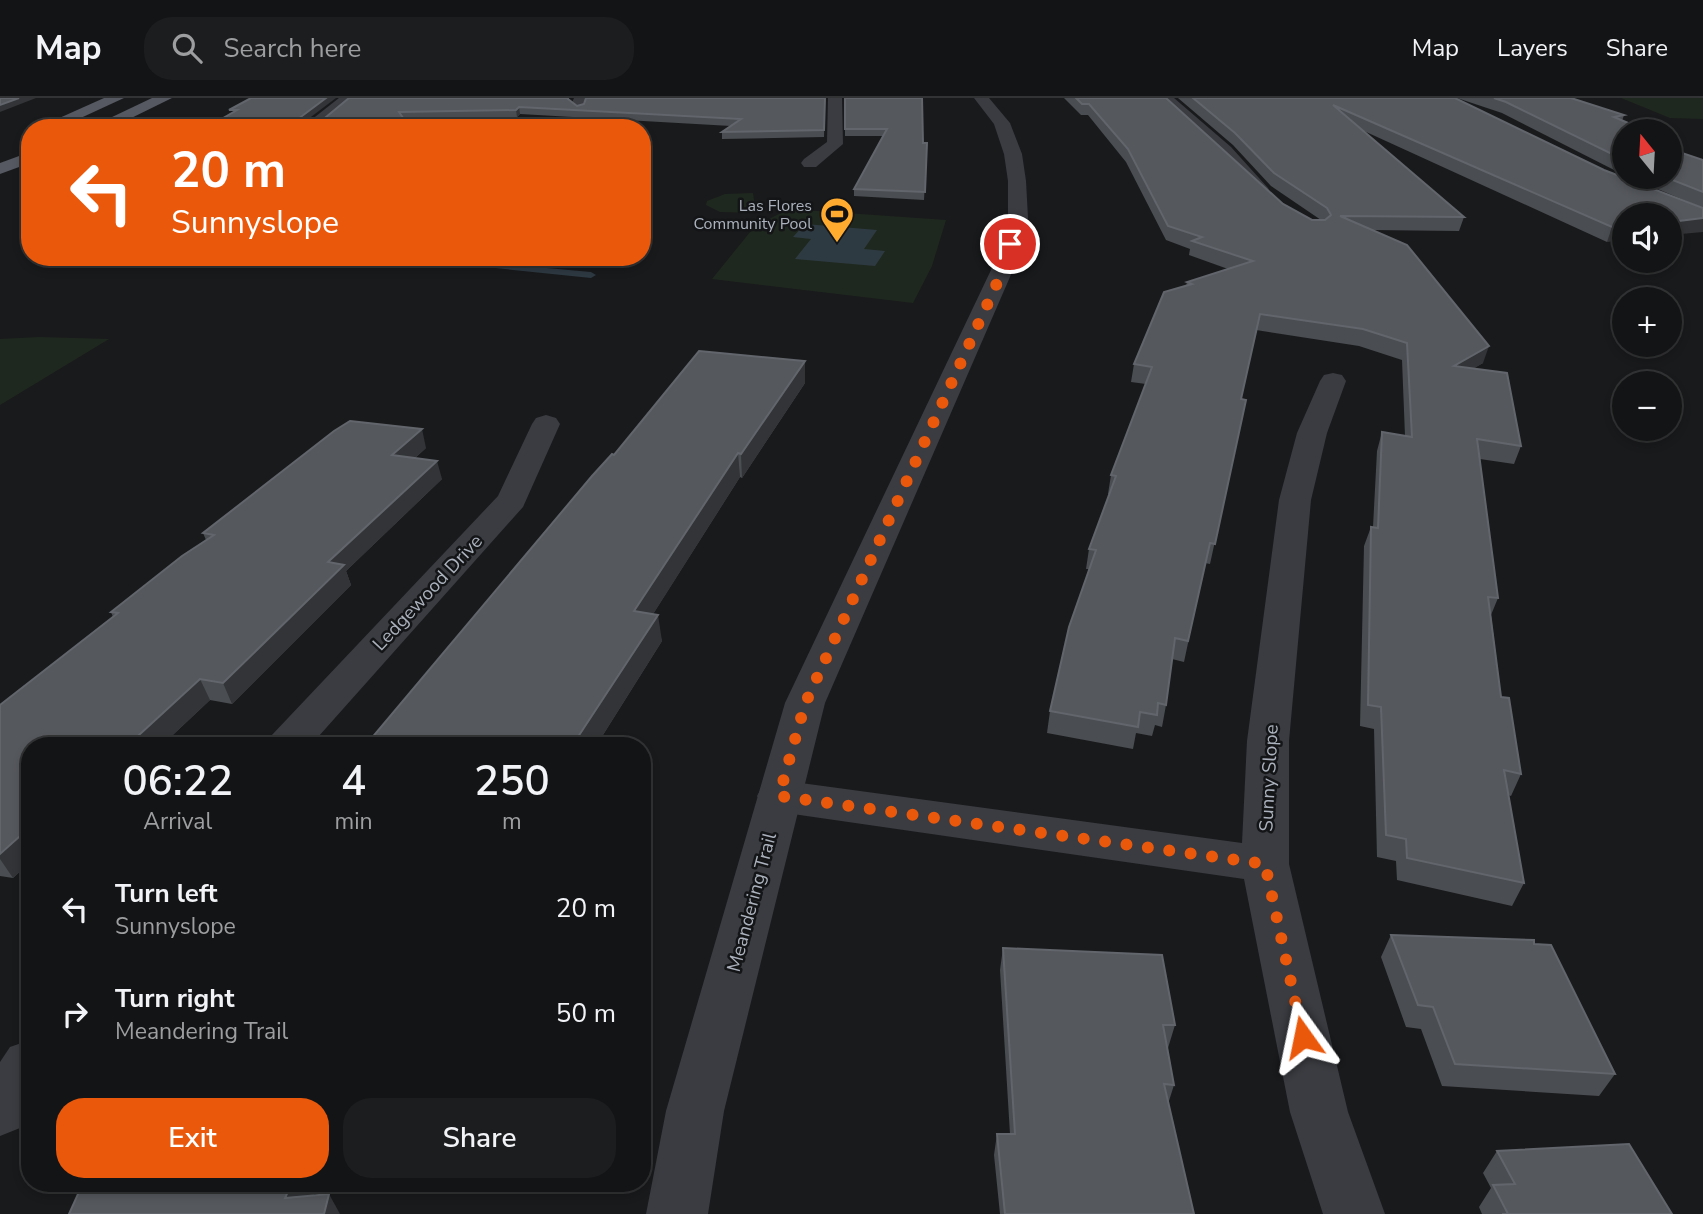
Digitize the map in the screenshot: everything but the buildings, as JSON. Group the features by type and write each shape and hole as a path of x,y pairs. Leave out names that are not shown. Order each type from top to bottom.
{"main road":[{"path":"66,119 117,98"},
{"path":"117,119 165,98"},
{"path":"0,169 21,161"}],"street":[{"path":"110,98 117,98"},
{"path":"321,119 348,98"},
{"path":"810,163 835,144 835,98"},
{"name":"Meandering Trail","path":"677,1214 695,1111 805,704 1003,270 1018,218 1013,154 1002,123 981,98"},
{"path":"1165,98 1224,151 1262,192 1273,199"},
{"name":"Sunny Slope","path":"1333,381 1312,433 1295,500 1268,741 1265,864 1319,1111 1354,1214"},
{"name":"Ledgewood Drive","path":"294,737 512,500 546,424"},
{"path":"779,796 1265,864"},
{"path":"0,1109 21,1078"}],"shaded area":[{"path":"1621,98 1703,98 1703,119 1670,118"},
{"path":"753,193 756,213 720,212 706,205 707,201 725,194"},
{"path":"789,209 946,220 932,266 913,303 712,279 755,226"},
{"name":"Las Flores Community Pool","path":"805,224 877,230 864,249 885,251 875,266 795,259 811,239 793,237"},
{"path":"0,339 109,339 0,405"}],"waterway":[{"path":"492,266 591,275"}],"place":[{"name":"Las Flores Community Pool","path":"837,244"}],"route":[{"path":"1010,244 1003,270 805,704 779,796 1265,864 1303,1037"}]}
